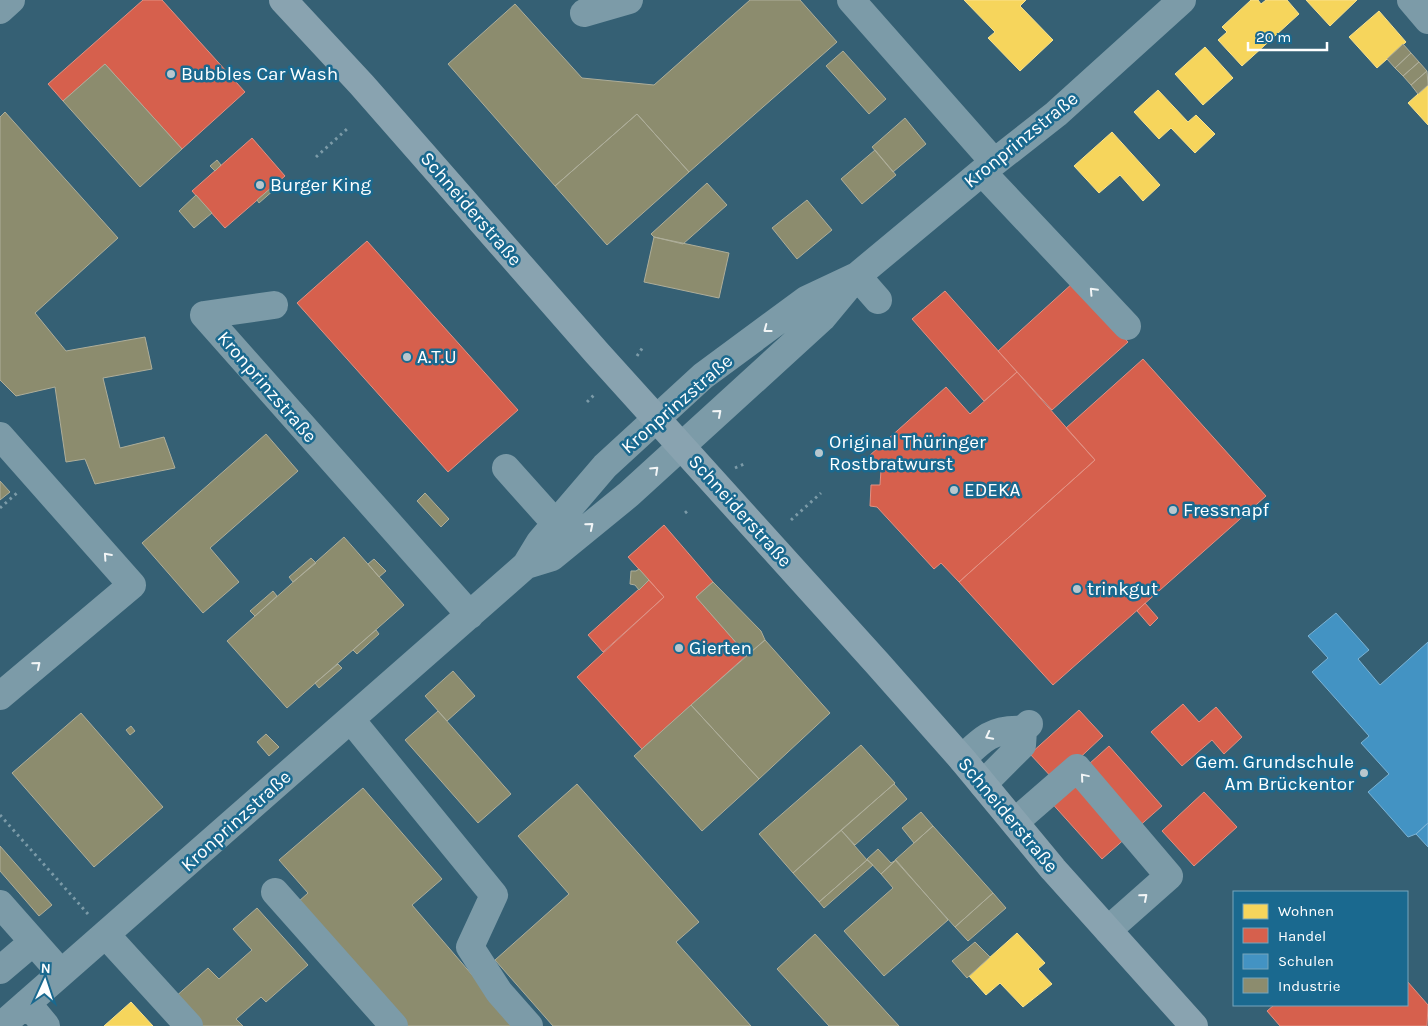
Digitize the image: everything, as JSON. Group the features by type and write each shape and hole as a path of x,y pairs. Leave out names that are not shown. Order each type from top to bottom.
{"main road":[{"name":"Schneiderstraße","path":"283,0 362,85 962,759 1108,930 1194,1026"}],"street":[{"path":"0,10 11,0"},
{"path":"584,13 629,0"},
{"path":"851,0 988,167 1127,326"},
{"name":"Kronprinzstraße","path":"526,565 552,557 629,494 822,318 857,276 988,167 1056,114 1182,0"},
{"path":"1411,0 1428,20"},
{"path":"857,276 878,300"},
{"name":"Kronprinzstraße","path":"1,1026 279,781 352,721 526,565 540,542 557,525 605,466 703,376 806,300 857,276"},
{"name":"Kronprinzstraße","path":"274,306 204,315 470,615"},
{"path":"0,436 132,585 0,696"},
{"path":"506,468 557,525"},
{"path":"352,721 494,895 470,947 500,992 529,1026"},
{"path":"962,759 984,738 1005,729 1026,727 1022,745 983,784"},
{"path":"1015,822 1077,768 1168,876 1108,930"},
{"path":"275,892 394,1026"},
{"path":"0,904 61,973"},
{"path":"106,935 189,1026"},
{"path":"0,970 33,942"},
{"path":"27,1003 46,1026"}],"path":[{"path":"316,157 347,129"},
{"path":"635,358 643,347"},
{"path":"587,402 595,394"},
{"path":"735,468 744,464"},
{"path":"790,520 820,494"},
{"path":"685,513 690,509"},
{"path":"0,815 106,935"}],"building: Wohnen":[{"path":"964,0 1026,0 1020,6 1053,40 1020,71 988,38 995,32"},
{"path":"1251,0 1258,0 1261,4 1266,0 1287,0 1299,14 1242,66 1218,40 1227,32 1222,27"},
{"path":"1306,0 1357,0 1330,26"},
{"path":"1379,11 1406,42 1377,68 1349,37"},
{"path":"1205,47 1233,78 1203,105 1175,74"},
{"path":"1428,85 1428,125 1408,103"},
{"path":"1158,90 1188,122 1196,115 1215,134 1195,153 1171,128 1159,139 1134,112"},
{"path":"1112,132 1160,185 1143,201 1120,175 1099,193 1074,166"},
{"path":"1017,933 1045,963 1038,969 1052,984 1023,1007 1000,983 986,995 969,976"},
{"path":"131,1002 153,1026 104,1026"}],"building: Handel":[{"name":"Bubbles Car Wash","path":"143,0 162,0 245,92 182,149 105,64 63,101 48,84"},
{"path":"252,138 285,176 225,228 192,191"},
{"name":"A.T.U","path":"367,241 518,410 448,472 297,303"},
{"path":"1074,282 1128,342 1052,410 998,351"},
{"path":"945,291 1017,372 984,401 912,319"},
{"path":"1143,359 1266,496 1053,685 959,582 1095,460 1066,428"},
{"path":"1017,372 1095,460 959,582 941,563 934,569 877,507 870,506 871,485 880,485 881,470 869,456 946,387 970,414"},
{"path":"664,525 713,582 696,597 747,655 642,749 577,677 664,597 628,557"},
{"path":"649,580 664,597 603,652 588,635"},
{"path":"1145,603 1158,618 1150,626 1137,611"},
{"path":"1183,704 1199,722 1216,707 1242,737 1224,754 1212,740 1182,766 1151,732"},
{"path":"1079,710 1103,736 1055,781 1030,754"},
{"path":"1109,746 1162,806 1102,859 1049,800"},
{"path":"1204,792 1237,827 1194,866 1162,831"},
{"path":"1408,982 1428,1005 1427,1026 1280,1026 1267,1011 1273,1006 1408,1006"}],"building: Schulen":[{"path":"1336,613 1369,650 1358,659 1380,685 1428,642 1428,823 1416,834 1408,837 1368,792 1389,774 1361,743 1369,736 1312,672 1328,658 1308,636"},
{"path":"1428,823 1428,847 1416,834"}],"building: Industrie":[{"path":"750,0 800,0 837,42 689,172 637,114 555,186 448,64 515,4 582,78 654,85"},
{"path":"1403,44 1411,53 1395,68 1387,59"},
{"path":"843,51 886,99 869,114 826,66"},
{"path":"1411,53 1419,62 1403,76 1395,68"},
{"path":"1419,62 1427,71 1411,85 1403,76"},
{"path":"105,64 182,149 140,187 63,101"},
{"path":"1427,71 1428,85 1418,94 1411,85"},
{"path":"5,112 118,238 35,313 66,351 145,337 152,369 103,378 120,448 164,437 175,468 95,484 85,459 66,462 55,387 16,396 0,380 0,117"},
{"path":"637,114 689,172 607,245 555,186"},
{"path":"905,118 926,144 893,172 872,147"},
{"path":"875,150 896,175 862,204 841,179"},
{"path":"217,160 221,165 215,171 210,166"},
{"path":"280,180 283,182 259,203 257,200"},
{"path":"707,183 727,205 683,244 654,237 651,234"},
{"path":"196,195 212,213 194,228 179,211"},
{"path":"807,200 832,230 797,259 772,228"},
{"path":"654,237 729,253 719,298 644,282"},
{"path":"266,434 298,471 210,548 239,582 203,613 142,543"},
{"path":"0,481 10,492 0,500"},
{"path":"425,493 449,519 441,527 417,501"},
{"path":"344,537 404,605 287,708 227,641"},
{"path":"311,558 316,563 293,582 289,577"},
{"path":"374,559 386,571 379,577 368,564"},
{"path":"639,569 649,580 639,590 635,585 630,584 631,571"},
{"path":"713,582 761,631 765,640 747,655 696,597"},
{"path":"273,591 277,596 255,616 250,611"},
{"path":"376,630 379,634 357,654 353,650"},
{"path":"765,640 830,713 759,779 691,705"},
{"path":"338,664 342,668 319,688 315,683"},
{"path":"453,671 475,696 447,721 425,696"},
{"path":"691,705 759,779 702,831 634,756"},
{"path":"438,711 511,794 478,823 405,740"},
{"path":"81,713 163,807 94,867 12,773"},
{"path":"131,726 135,731 130,735 126,730"},
{"path":"266,734 279,747 269,756 257,742"},
{"path":"861,745 895,783 793,873 759,834"},
{"path":"577,784 699,922 676,942 751,1026 553,1026 495,960 569,894 518,836"},
{"path":"894,784 907,799 855,845 841,830"},
{"path":"363,788 442,879 412,905 516,1026 405,1026 298,902 308,893 279,860"},
{"path":"921,812 933,826 914,843 902,828"},
{"path":"933,826 993,893 955,927 895,860"},
{"path":"841,830 867,860 819,902 793,873"},
{"path":"0,846 52,905 39,916 0,871"},
{"path":"878,849 891,863 896,860 881,874 867,859"},
{"path":"867,860 873,865 824,908 819,902"},
{"path":"896,860 948,920 884,976 844,931 893,888 881,874"},
{"path":"993,893 1006,908 968,941 955,927"},
{"path":"257,908 308,965 266,1002 261,997 236,1019 243,1026 199,1026 174,998 208,968 219,979 252,950 233,929"},
{"path":"815,934 899,1026 829,1026 777,969"},
{"path":"975,942 990,957 967,978 952,961"}],"place":[{"name":"Bubbles Car Wash","path":"171,74"},
{"name":"Burger King","path":"260,185"},
{"name":"A.T.U","path":"407,357"},
{"name":"Original Thüringer Rostbratwurst","path":"819,453"},
{"name":"EDEKA","path":"954,490"},
{"name":"Fressnapf","path":"1173,510"},
{"name":"trinkgut","path":"1077,589"},
{"name":"Gierten","path":"679,648"},
{"name":"Gem. Grundschule Am Brückentor","path":"1364,773"}]}
